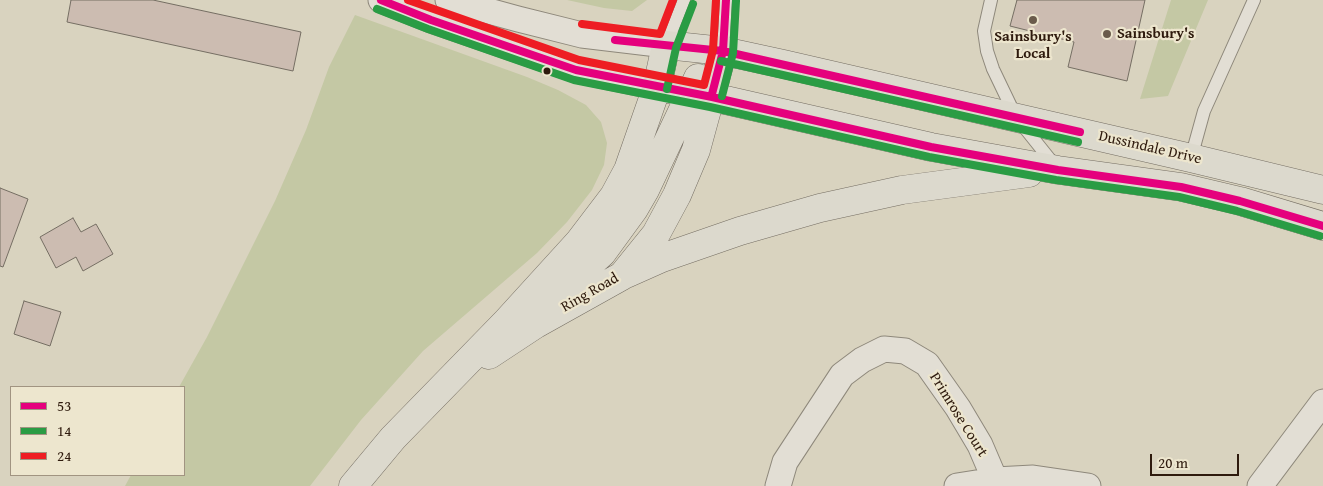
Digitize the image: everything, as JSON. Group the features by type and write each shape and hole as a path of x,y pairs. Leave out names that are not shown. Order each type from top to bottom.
{"highway":[{"name":"Ring Road","path":"353,486 393,438 508,320 579,242 614,196 628,170 657,87 666,45"},
{"name":"Dussindale Drive","path":"666,45 723,51 1016,117 1323,190"},
{"path":"508,320 552,295 602,253 648,186 677,124 701,94 703,69 723,51"},
{"name":"Dussindale Drive","path":"657,87 701,94 931,147 1058,170 1181,187 1240,201 1323,226"},
{"name":"Ring Road","path":"450,380 536,324 622,276 656,234 677,195 696,150 701,94"},
{"path":"622,276 662,258 740,231 820,208 911,189 1058,170"}],"street":[{"name":"Dussindale Drive","path":"381,0 431,20 576,70 657,87"},
{"name":"Dussindale Drive","path":"448,0 582,34 666,45"},
{"name":"Primrose Court","path":"778,486 784,462 842,375 862,360 884,349 905,351 927,364 958,408 980,445 995,480"},
{"path":"1260,486 1323,402"},
{"path":"957,486 995,480 1033,478 1088,486"}],"lane":[{"path":"666,45 684,0"},
{"path":"723,51 726,0"},
{"path":"991,0 984,31 987,51 1005,97 1016,117 1058,170"},
{"path":"1191,158 1204,111 1254,0"}],"green space":[{"path":"567,0 647,0 632,11 604,8"},
{"path":"1171,0 1208,0 1168,96 1140,99"},
{"path":"355,15 527,77 558,90 586,105 601,122 607,143 604,165 592,190 567,222 537,253 423,351 361,420 310,486 125,486 130,476 185,476 185,386 180,386 207,337 275,201 306,130 329,67"}],"building":[{"path":"71,0 153,0 301,32 293,71 67,22"},
{"name":"Sainsbury's","path":"1017,0 1145,0 1127,81 1068,67 1074,42 1010,26"},
{"path":"0,188 28,199 3,267 0,266"},
{"path":"73,218 81,232 96,224 113,254 83,271 76,257 56,268 40,237"},
{"path":"24,301 61,312 50,346 14,334"}],"transit line":[{"name":"53","path":"381,0 431,20 576,70 712,97 931,147 1058,170 1181,187 1240,201 1323,226"},
{"name":"24","path":"408,0 579,60 704,85 713,50 716,0"},
{"name":"24","path":"582,24 660,34 673,0"},
{"name":"53","path":"712,94 723,51 726,0"},
{"name":"14","path":"722,96 733,53 736,1"},
{"name":"14","path":"667,89 676,48 693,4"},
{"name":"14","path":"377,9 428,29 574,80 710,107 929,157 1056,180 1179,197 1237,211 1320,236"},
{"name":"53","path":"615,40 723,51 1080,132"},
{"name":"14","path":"721,61 1078,142"}],"place":[{"name":"Sainsbury's Local","path":"1033,20"},
{"name":"Sainsbury's","path":"1107,34"}]}
